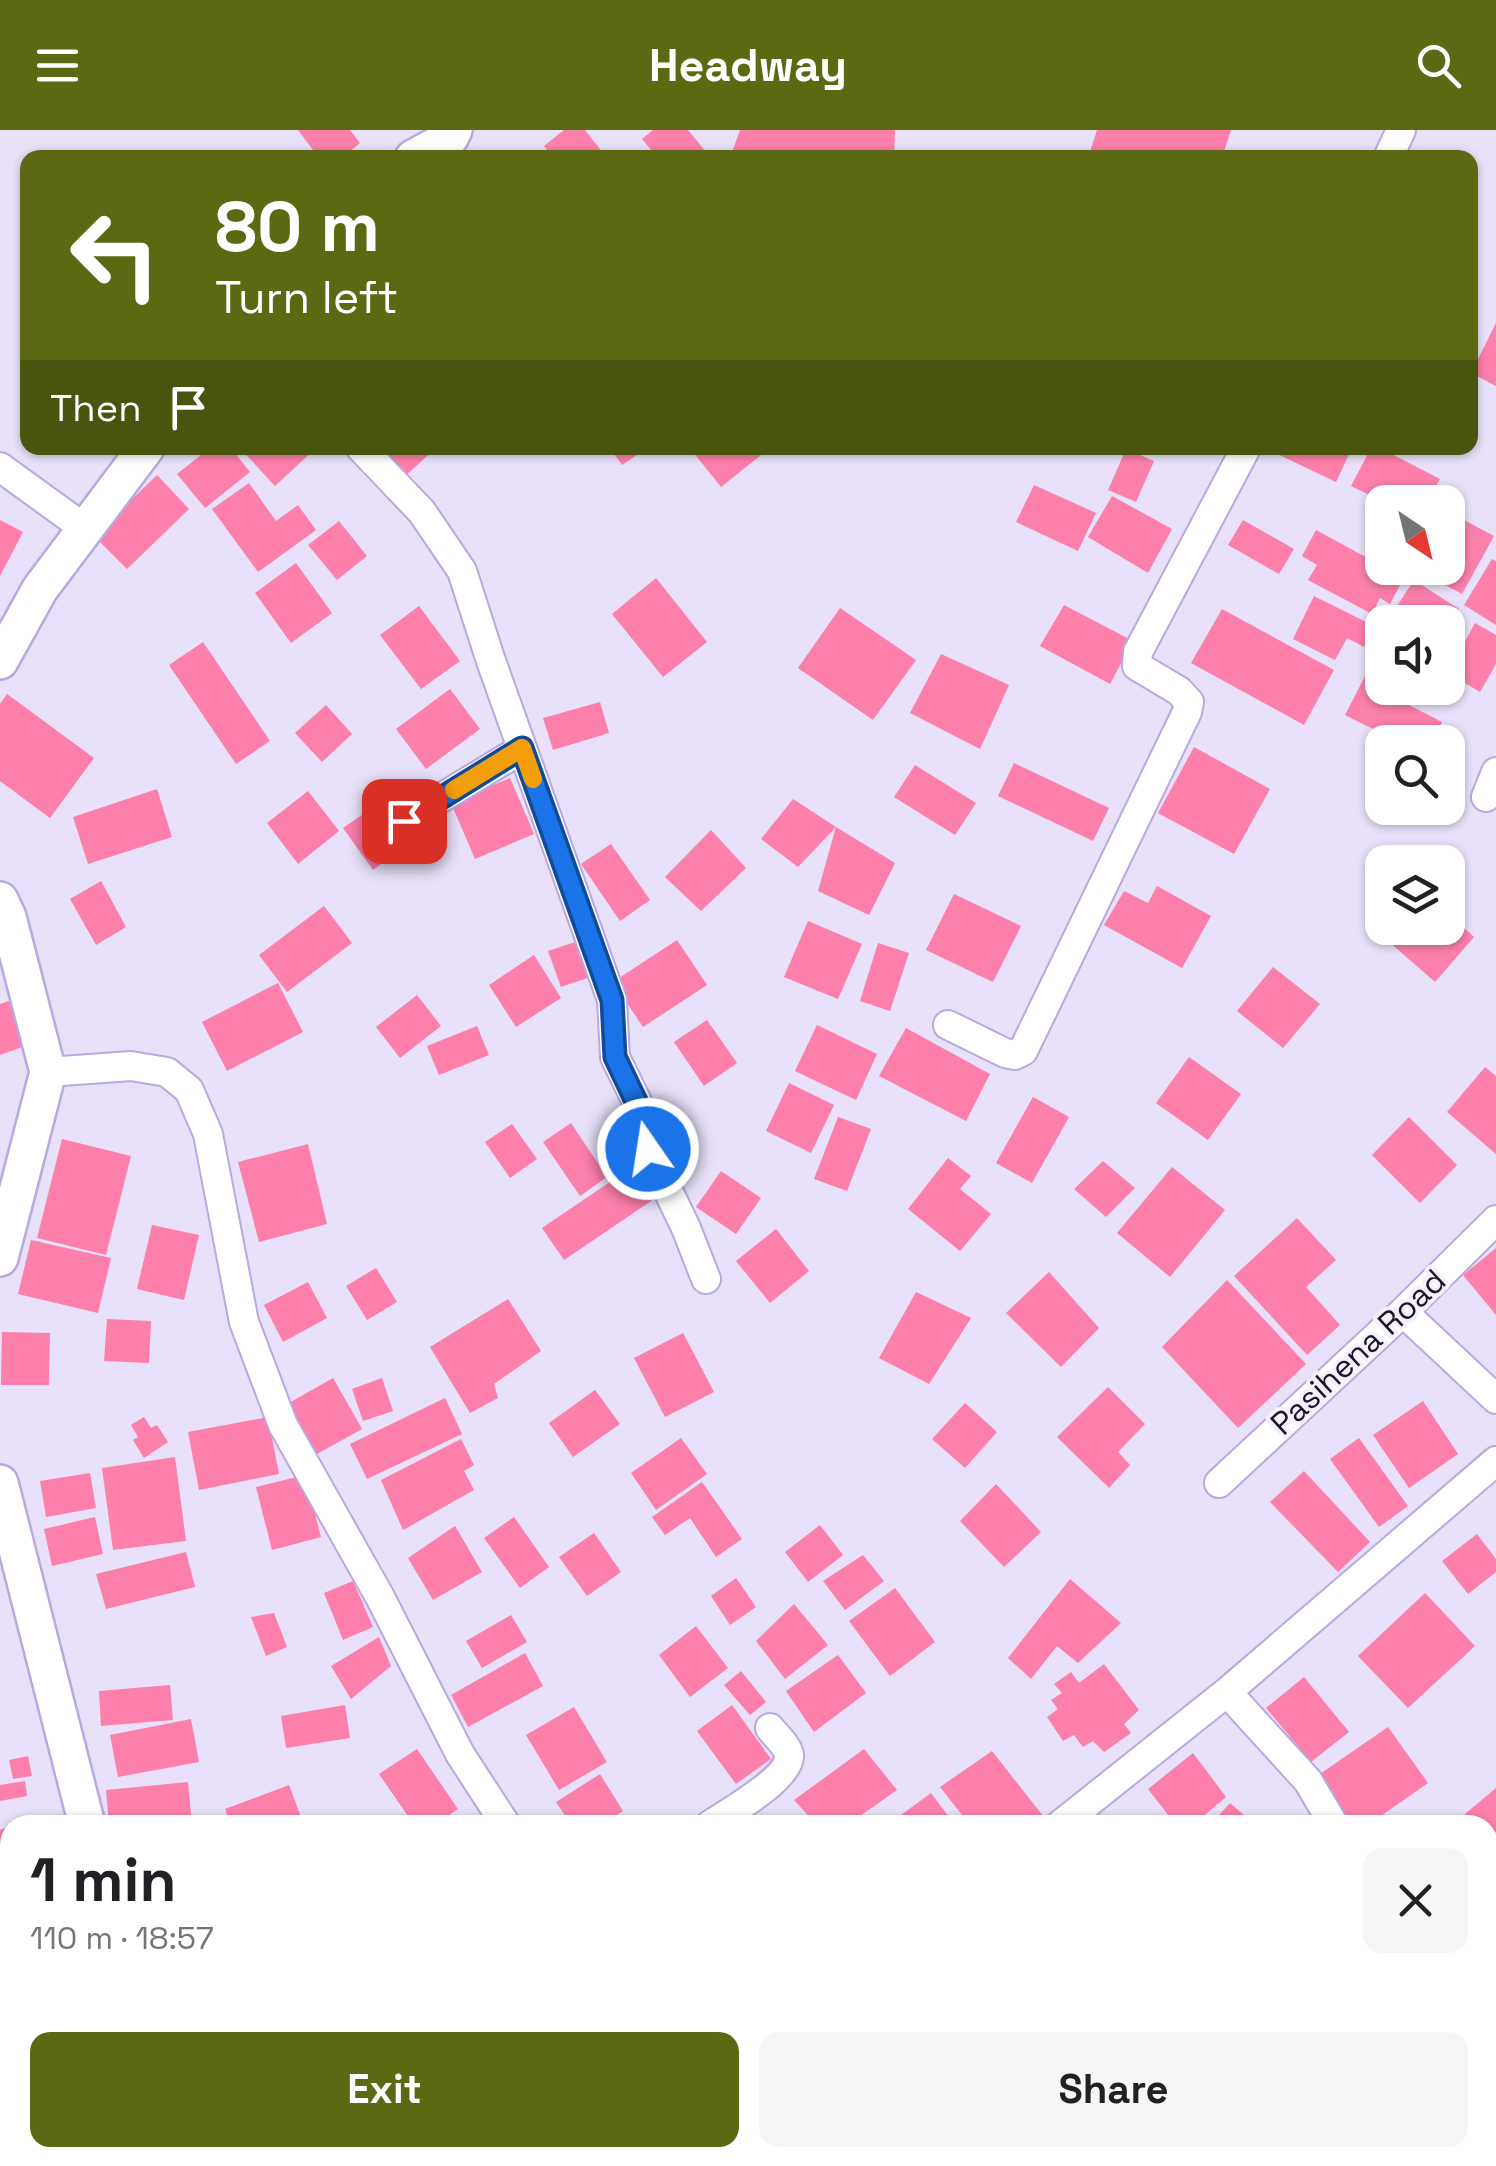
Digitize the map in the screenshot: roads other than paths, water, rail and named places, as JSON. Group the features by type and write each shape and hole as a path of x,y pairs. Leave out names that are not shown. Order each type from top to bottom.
{"street":[{"path":"428,150 450,138 454,130"},
{"path":"0,661 40,589 141,455"},
{"path":"368,455 422,512 462,571 612,1000 615,1057 644,1118 648,1149 706,1279"},
{"path":"948,1025 1005,1053 1023,1052 1188,712 1189,702 1179,691 1137,666 1138,652 1242,455"},
{"path":"0,467 84,528"},
{"path":"404,821 522,748"},
{"path":"0,900 8,917 48,1072 0,1258"},
{"path":"48,1072 131,1066 167,1072 189,1090 208,1134 244,1322 283,1425 380,1597 460,1754 500,1815"},
{"name":"Pasihena Road","path":"1219,1483 1496,1220"},
{"path":"1403,1312 1496,1399"},
{"path":"1073,1815 1227,1692 1496,1461"},
{"path":"0,1482 84,1815"},
{"path":"1227,1692 1308,1781 1328,1815"},
{"path":"725,1815 770,1786 788,1761 787,1750 770,1728"}]}
